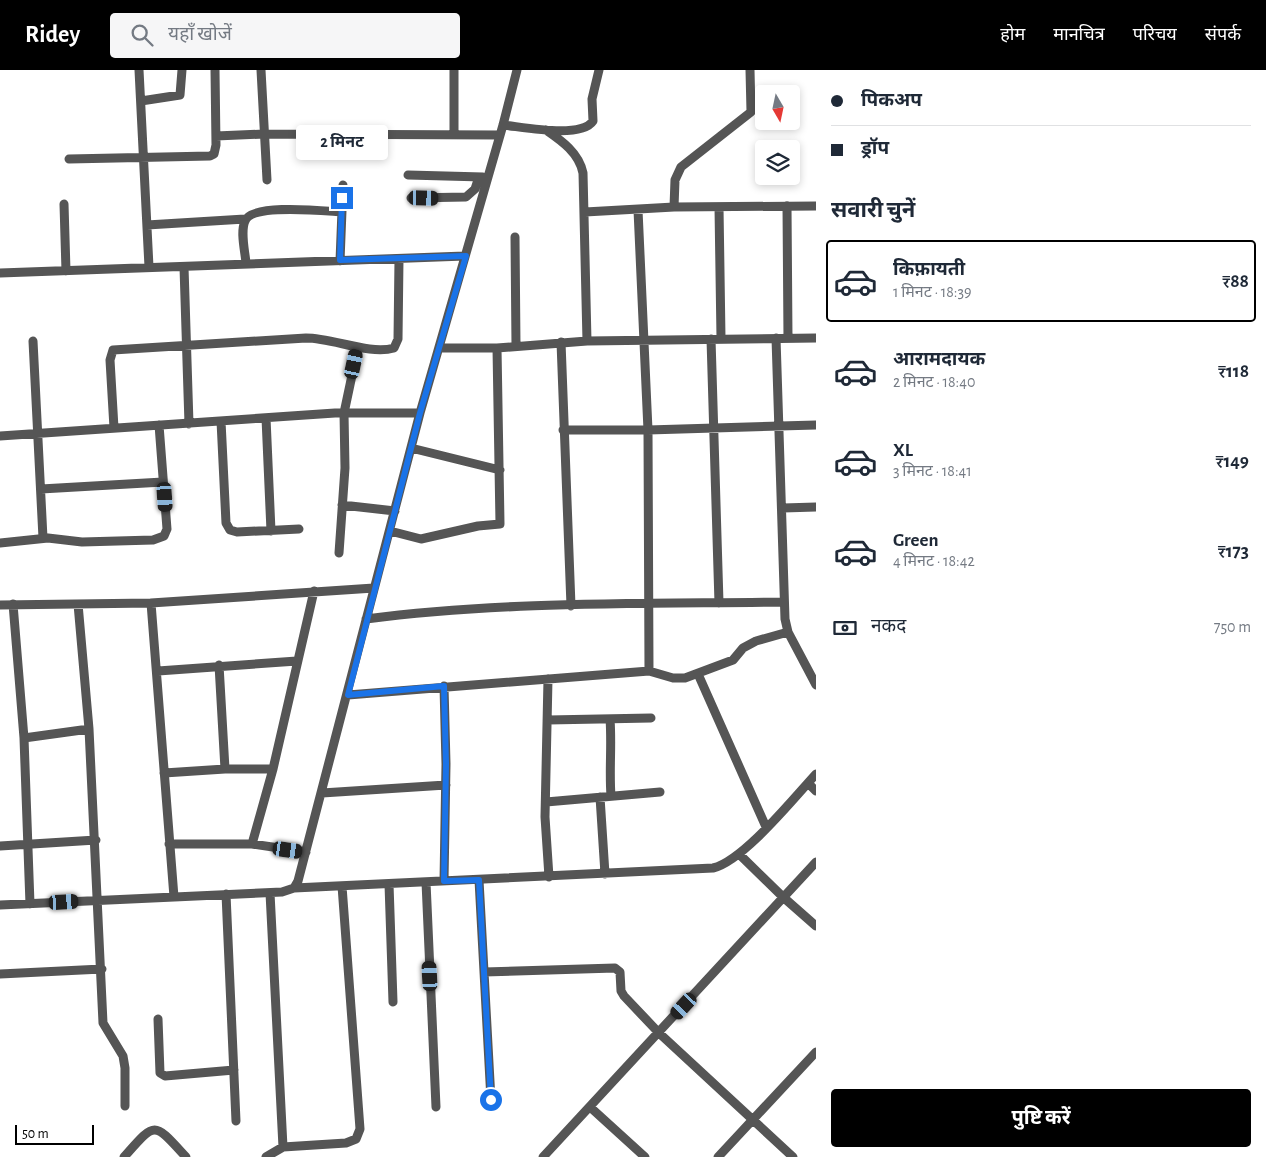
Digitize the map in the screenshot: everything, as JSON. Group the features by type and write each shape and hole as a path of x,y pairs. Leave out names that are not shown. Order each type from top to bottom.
{"street":[{"path":"140,70 149,268"},
{"path":"141,101 180,95 182,70"},
{"path":"69,159 210,156 215,150 216,136 215,70"},
{"path":"261,70 267,180"},
{"path":"454,70 454,135"},
{"path":"294,888 302,871 420,413 466,256 484,177 503,126 517,70"},
{"path":"503,126 566,131 585,128 591,124 593,116 592,98 599,70"},
{"path":"674,208 675,180 681,167 751,112 750,70"},
{"path":"546,130 570,149 582,165 585,212 587,342"},
{"path":"216,136 264,134 500,135"},
{"path":"408,175 484,177"},
{"path":"411,198 466,197 471,194 484,177"},
{"path":"340,260 343,185"},
{"path":"64,204 66,271"},
{"path":"787,206 788,338"},
{"path":"585,212 674,208 816,206"},
{"path":"719,207 721,338"},
{"path":"147,225 245,219 255,212 262,210 342,212"},
{"path":"638,210 648,430 647,603 649,671"},
{"path":"245,219 246,263"},
{"path":"515,237 516,346"},
{"path":"0,273 466,256"},
{"path":"114,428 110,360 113,350 306,338 327,339 358,347 387,350 394,348 398,344 399,259"},
{"path":"184,266 189,424"},
{"path":"440,348 497,348 562,342 711,338 816,338"},
{"path":"711,338 712,428 719,603"},
{"path":"776,338 783,508 784,602 788,632 816,685"},
{"path":"33,341 43,538"},
{"path":"562,342 563,430 571,606"},
{"path":"339,553 345,453 344,413 358,347"},
{"path":"390,531 421,539 478,526 498,525 502,515 497,348"},
{"path":"0,436 344,413 420,413"},
{"path":"266,418 271,531"},
{"path":"221,422 228,527 233,532 299,529"},
{"path":"0,543 43,538 82,542 160,538 166,533 167,529 159,425"},
{"path":"563,430 648,430 816,425"},
{"path":"411,448 500,470"},
{"path":"41,490 163,482"},
{"path":"342,506 396,510"},
{"path":"783,508 816,507"},
{"path":"0,604 151,603 374,588"},
{"path":"252,844 273,769 296,662 314,591"},
{"path":"366,619 421,612 647,603 784,602"},
{"path":"151,603 158,671 174,898"},
{"path":"13,604 24,738 30,904"},
{"path":"78,604 96,840 103,1023 123,1056 125,1068 125,1106"},
{"path":"348,695 649,671 679,678 698,674 733,660 743,648 756,641 788,632"},
{"path":"158,671 219,665 296,662"},
{"path":"219,665 225,769"},
{"path":"698,674 766,827"},
{"path":"548,679 546,802 549,877"},
{"path":"444,686 446,785 444,881"},
{"path":"548,720 651,718"},
{"path":"610,719 612,745 609,770 611,796"},
{"path":"24,738 89,729"},
{"path":"164,773 225,769 273,769"},
{"path":"0,905 270,893 294,888 704,870 722,866 740,855 816,774"},
{"path":"808,783 816,791"},
{"path":"322,793 446,785"},
{"path":"546,802 660,792"},
{"path":"600,797 605,874"},
{"path":"0,846 96,840"},
{"path":"169,844 252,844 306,852"},
{"path":"740,855 816,926"},
{"path":"543,1157 816,862"},
{"path":"479,880 491,1100"},
{"path":"426,882 436,1107"},
{"path":"389,884 393,1002"},
{"path":"266,1157 283,1147 346,1143 356,1139 360,1129 342,886"},
{"path":"270,893 283,1147"},
{"path":"226,894 236,1120"},
{"path":"484,972 615,968 620,972 621,991 624,996 659,1033 793,1157"},
{"path":"0,974 102,969"},
{"path":"158,1019 160,1073 165,1076 234,1070"},
{"path":"718,1157 816,1052"},
{"path":"590,1107 645,1157"},
{"path":"124,1157 148,1131 155,1128 162,1131 186,1157"}],"route":[{"path":"342,198 340,260 466,256 420,413 348,695 444,686 446,764 444,881 479,880 491,1100"}]}
